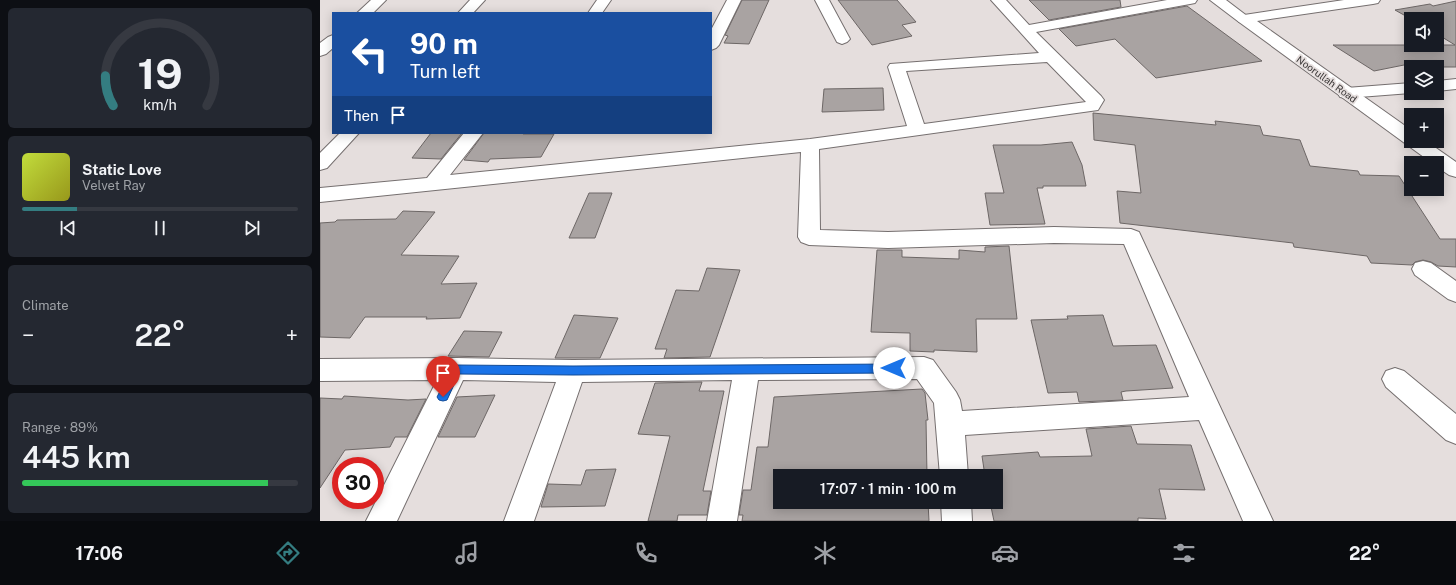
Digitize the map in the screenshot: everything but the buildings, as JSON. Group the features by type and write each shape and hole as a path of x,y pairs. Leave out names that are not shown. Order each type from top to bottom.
{"street":[{"path":"365,12 379,0"},
{"path":"467,12 478,0"},
{"path":"596,12 604,0"},
{"path":"712,43 734,0"},
{"path":"822,0 842,39"},
{"path":"320,195 810,145 1092,106 1095,100 1051,58 998,0"},
{"path":"1025,30 1190,0"},
{"name":"Noorullah Road","path":"1217,0 1404,134"},
{"path":"1244,19 1373,0"},
{"path":"320,51 332,41"},
{"path":"917,129 896,68 1051,58"},
{"path":"1444,85 1456,84"},
{"path":"1346,93 1404,89"},
{"path":"320,164 349,134"},
{"path":"432,184 473,134"},
{"path":"810,145 809,237 888,240 1054,235 1131,237 1258,521"},
{"path":"1425,148 1455,168"},
{"path":"1423,269 1456,293"},
{"path":"320,370 456,369 573,371 924,368 946,400 950,424 953,469"},
{"path":"381,521 456,369"},
{"path":"722,521 747,369"},
{"path":"519,521 573,371"},
{"path":"1395,379 1456,431"},
{"path":"950,424 1207,408"},
{"path":"956,509 957,521"}],"route":[{"path":"443,397 456,369 573,371 894,368"}]}
